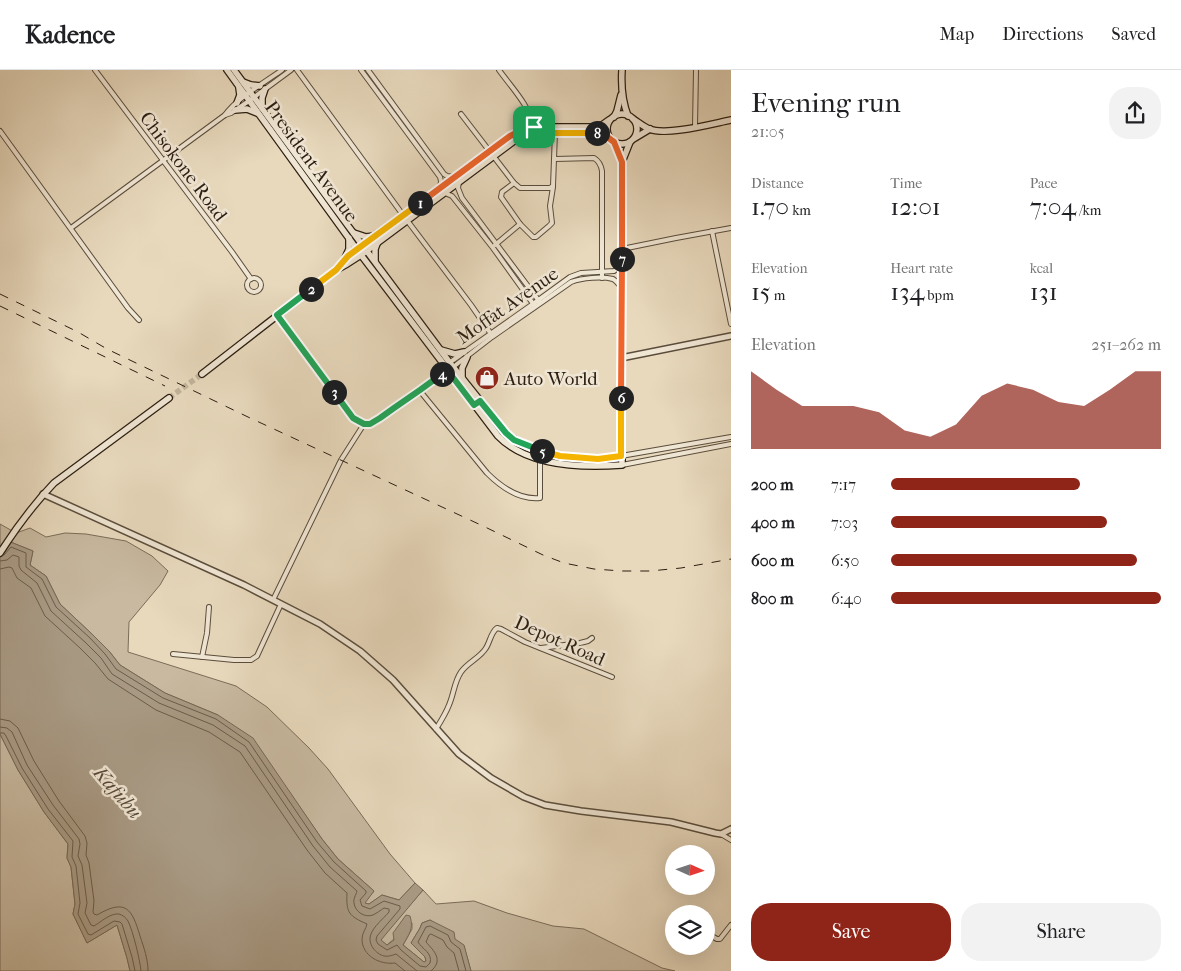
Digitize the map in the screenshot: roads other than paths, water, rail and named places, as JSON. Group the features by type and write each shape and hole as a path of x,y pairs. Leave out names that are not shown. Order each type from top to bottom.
{"main road":[{"name":"President Avenue","path":"227,70 241,84"},
{"name":"President Avenue","path":"234,70 250,97 362,250 441,350 448,368 462,378 506,433 514,440 550,454 598,459 621,456"},
{"path":"622,70 624,105 637,131 622,162 622,465"},
{"path":"236,110 261,111 262,87 241,84 237,103"},
{"path":"622,93 612,119 607,125 607,130 622,162"},
{"path":"202,374 377,238 491,154 534,130 594,127 602,125 620,114 631,117 650,130 666,131 731,120"},
{"path":"534,130 602,134 620,144 625,144 650,130"},
{"path":"346,262 351,235 377,238"},
{"path":"346,262 358,261 373,264 377,238"},
{"name":"President Avenue","path":"373,264 474,405 503,442 531,456 558,463 598,467 622,465"},
{"path":"441,350 446,353 466,355 462,368 462,378"},
{"path":"0,553 17,527 54,483 169,398"},
{"path":"474,405 480,401"},
{"path":"531,456 533,448"}],"street":[{"name":"Chisokone Road","path":"95,70 251,279"},
{"path":"71,228 225,115 236,110 282,70"},
{"path":"262,87 291,70"},
{"path":"297,70 491,334"},
{"path":"361,70 440,177 442,191 452,196 493,248 534,306"},
{"path":"368,70 444,174 457,180 462,198 540,302"},
{"path":"499,70 525,106 532,119 534,130"},
{"path":"695,127 696,70"},
{"path":"380,97 385,94"},
{"path":"225,115 237,103 250,97"},
{"path":"461,114 518,187 553,187"},
{"path":"0,131 128,308 139,320"},
{"path":"514,183 502,192 501,197 520,224 533,237 536,237 552,223 550,206 555,159 555,132"},
{"path":"420,150 424,147"},
{"path":"555,159 594,158 600,164 602,171 602,278 614,280 622,288"},
{"path":"493,248 520,224"},
{"path":"622,249 731,228"},
{"path":"712,231 731,324"},
{"name":"Moffat Avenue","path":"540,302 575,274 614,271 622,265"},
{"name":"Moffat Avenue","path":"364,424 370,424 380,418 420,390 491,334 571,282 584,278 602,278"},
{"name":"Moffat Avenue","path":"466,355 534,306"},
{"path":"273,600 340,460 364,424 353,418 348,412 277,315"},
{"path":"621,358 731,336"},
{"path":"420,390 487,473 506,489 529,498 540,498 540,459"},
{"name":"President Avenue","path":"621,456 731,436"},
{"name":"President Avenue","path":"622,465 731,444"},
{"path":"43,494 244,585 320,624 360,651 393,680 459,754 491,778 524,797 545,805 671,822 721,834 731,840"},
{"path":"172,654 251,660 255,658 281,604"},
{"path":"202,656 207,633 209,606"},
{"name":"Depot Road","path":"436,729 450,704 461,672 486,648 495,629 501,629 517,638 612,677"},
{"path":"541,648 580,643 592,638"},
{"path":"721,834 731,829"},
{"path":"715,937 720,939 731,925"}],"water":[{"name":"Kafubu","path":"8,541 33,551 30,565 46,576 60,604 109,651 120,665 165,693 218,715 253,738 322,839 338,859 374,891 365,903 369,904 382,895 399,900 415,883 423,890 381,940 387,945 394,940 393,933 406,915 410,916 411,928 403,945 424,962 426,961 425,957 411,943 422,923 430,920 454,932 455,939 464,945 471,971 130,971 117,925 87,943 73,914 75,904 71,867 67,858 68,844 44,812 18,770 0,734 0,553"}],"tunnel":[{"path":"169,398 202,374"}],"railway":[{"path":"0,294 78,332 107,349 248,417 543,555 564,563 594,569 650,571 681,568 731,559"},
{"path":"0,306 165,386"}],"place":[{"name":"Auto World","path":"487,378"}]}
